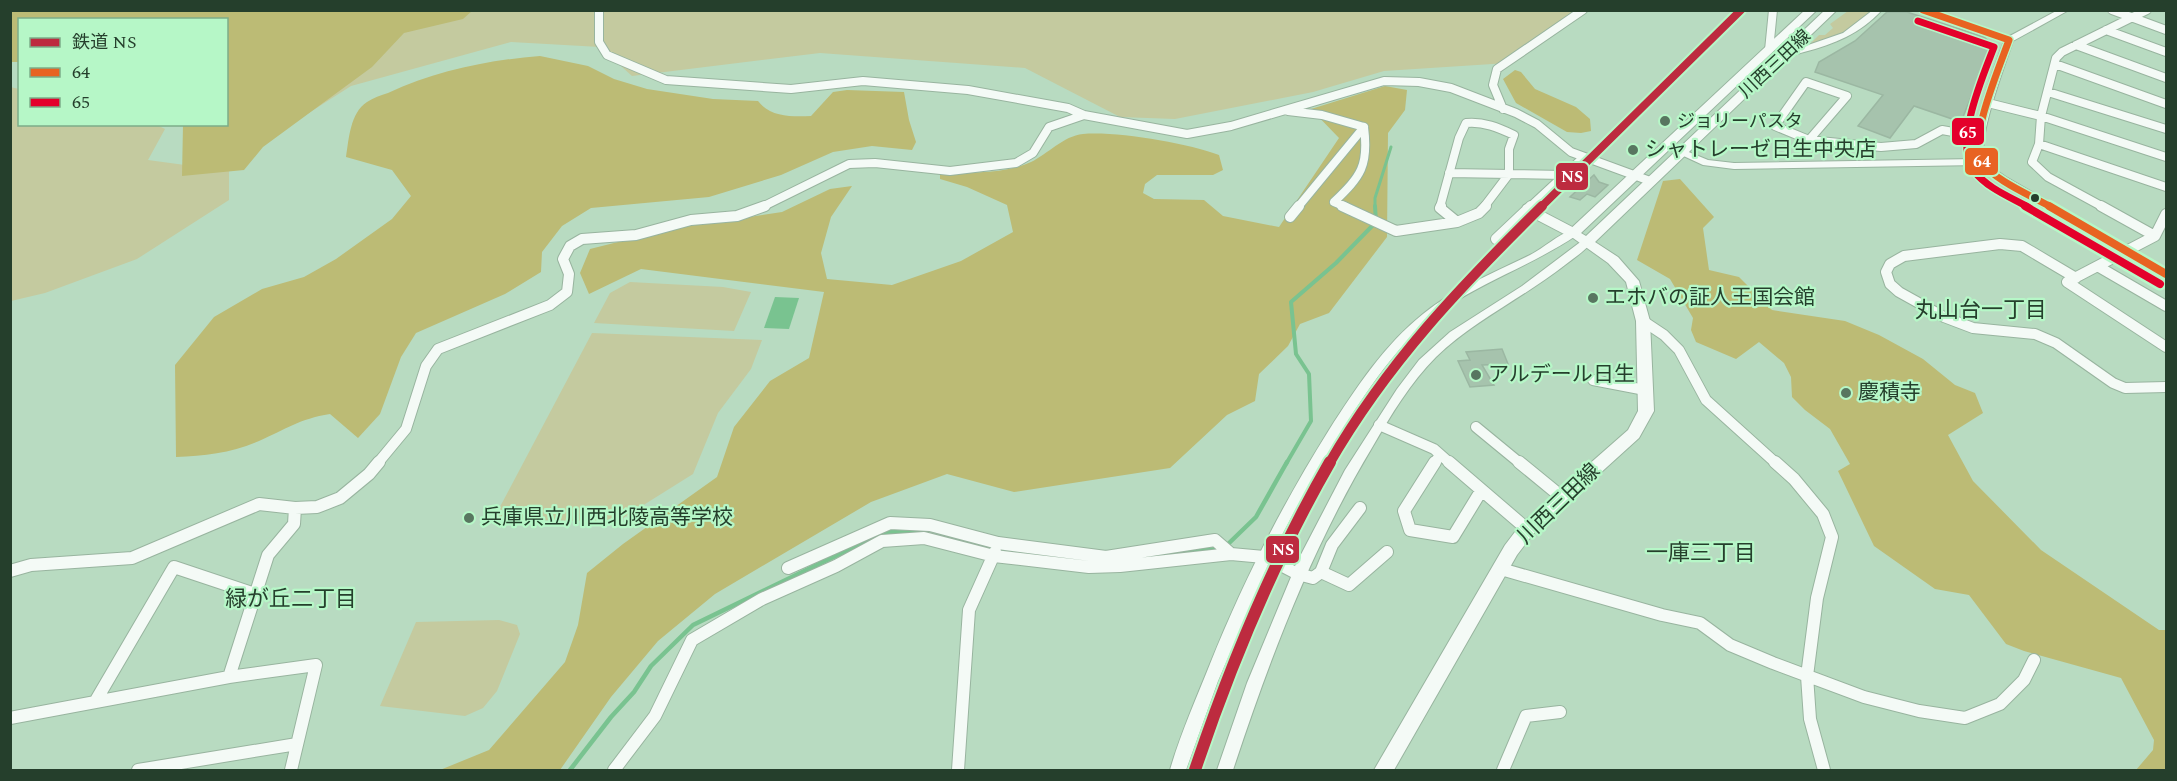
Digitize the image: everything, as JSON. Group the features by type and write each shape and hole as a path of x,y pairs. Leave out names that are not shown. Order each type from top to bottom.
{"main road":[{"name":"川西三田線","path":"1580,238 1637,175 1812,10"},
{"name":"川西三田線","path":"1580,238 1650,182 1832,10"},
{"name":"川西三田線","path":"1384,771 1501,569 1527,529 1634,434 1646,411 1643,321 1632,281 1613,260 1580,238"}],"street":[{"path":"599,10 599,42 607,55 666,80 791,89 863,81 968,90 1068,108 1084,115 1187,134 1231,126 1384,81 1419,82 1451,88 1503,109 1537,124 1571,152 1637,175 1650,182"},
{"path":"1503,109 1493,89 1491,78 1497,69 1583,10"},
{"path":"1769,51 1773,10"},
{"path":"1786,54 1834,41 1856,31 1878,10"},
{"path":"1922,10 2009,39"},
{"path":"2065,10 2009,39 1988,103 1978,154 1983,162 2002,179 2166,274"},
{"path":"2112,10 2166,30"},
{"path":"2147,10 2062,52 2055,64 2041,116 2039,144 2032,162 2037,170 2155,236"},
{"path":"2106,30 2166,52"},
{"path":"2076,45 2166,78"},
{"path":"2055,64 2166,104"},
{"path":"1809,140 1847,96 1806,82 1775,126 1809,140 1881,147 1916,144 1942,130 1981,137"},
{"path":"2048,92 2166,129"},
{"path":"1988,103 2041,116 2166,157"},
{"path":"1279,111 1322,115 1364,127"},
{"path":"10,571 31,565 132,558 259,504 295,508 326,505 340,498 382,460 406,429 426,366 438,349 550,305 567,292 569,274 563,259 570,246 582,239 636,235 691,220 737,216 757,210 849,164 875,163 950,171 1016,163 1026,160 1035,153 1049,127 1084,115"},
{"path":"1364,127 1368,149 1361,175 1334,202 1396,231 1456,222 1479,213 1494,197 1509,174 1509,149 1514,135 1498,127 1473,122 1466,123 1459,138 1440,208 1456,222"},
{"path":"1290,217 1364,127"},
{"path":"2039,144 2166,187"},
{"path":"1667,146 1706,163 1734,166 1983,162"},
{"path":"1496,239 1584,157"},
{"path":"1449,173 1564,175"},
{"path":"1527,209 1580,238"},
{"path":"2166,214 2155,236 2067,282 2166,347"},
{"path":"1178,771 1211,679 1264,557 1294,498 1350,408 1396,346 1439,306 1580,238"},
{"path":"1226,771 1268,645 1298,574 1337,496 1379,425 1409,380 1433,353 1477,318 1524,289 1580,238"},
{"path":"2076,278 2022,246 2000,244 1904,256 1890,264 1886,272 1890,284 1899,292 1944,317 1973,328 2036,334 2056,343 2113,383 2125,388 2166,387"},
{"path":"2099,267 2166,306"},
{"path":"1506,273 1522,278 1525,284 1524,289"},
{"path":"1643,321 1664,334 1679,350 1706,400 1794,479 1823,514 1832,537 1817,598 1808,676 1810,719 1824,771"},
{"path":"1593,380 1646,390"},
{"path":"1379,425 1434,449 1527,529"},
{"path":"1476,427 1563,498"},
{"path":"1440,454 1404,511 1410,530 1453,537 1481,491"},
{"path":"614,771 655,716 692,640 762,599 836,566 882,541 924,538 1089,567 1120,566 1231,554 1264,557 1298,574 1313,578 1321,572 1332,546 1360,507"},
{"path":"229,677 268,555 294,524 295,508"},
{"path":"788,567 890,523 930,525 996,549"},
{"path":"958,771 969,610 996,549"},
{"path":"1321,572 1349,585 1387,552"},
{"path":"95,702 174,567 255,594"},
{"path":"1501,569 1662,615 1700,622 1730,645 1864,697 1919,711 1965,718 2000,704 2025,680 2034,660"},
{"path":"10,718 229,677 316,665 291,771"},
{"path":"1503,771 1526,716 1560,712"},
{"path":"138,771 297,744"}],"shaded area":[{"path":"11,10 472,10 463,19 404,33 372,67 263,147 244,170 182,176 183,126 228,126 228,18 18,18 18,62 11,62"},
{"path":"421,11 1583,11 1508,63 1384,71 1313,92 1175,119 1120,117 1025,68 820,53 632,76 600,47 511,42 351,86 293,123"},
{"path":"1848,11 1873,11 1843,33 1808,46 1819,35 1825,35 1833,28 1830,24"},
{"path":"540,56 588,66 614,79 647,89 713,99 758,101 775,113 789,116 811,116 833,92 847,90 904,92 916,142 912,150 872,146 833,152 781,175 709,197 591,208 562,226 542,252 541,272 505,294 416,333 401,357 380,414 358,438 330,414 301,422 259,441 229,451 176,457 175,365 214,317 262,289 304,277 336,259 392,219 411,196 392,170 346,157 351,127 361,107 377,97 425,78 501,60"},
{"path":"1515,70 1521,72 1535,89 1576,107 1590,119 1591,131 1567,132 1516,103 1503,79"},
{"path":"1385,86 1407,90 1405,110 1388,133 1387,237 1329,313 1300,324 1288,346 1259,374 1255,401 1227,415 1170,468 1014,492 947,474 871,502 715,594 658,641 611,697 560,770 440,770 489,750 565,662 578,625 587,573 623,544 717,477 734,427 770,381 809,358 824,292 641,269 589,294 580,273 590,249 670,229 782,212 830,189 852,186 831,217 821,253 827,279 892,285 961,261 1013,232 1007,205 967,187 940,179 940,173 986,172 1020,166 1037,159 1069,138 1083,134 1114,134 1151,139 1189,146 1219,155 1223,170 1213,175 1157,175 1145,184 1143,193 1154,199 1204,200 1223,216 1279,227 1339,138 1311,109"},
{"path":"10,87 18,89 18,126 159,126 165,129 148,160 229,171 229,200 137,259 45,293 11,301"},
{"path":"1680,179 1714,217 1703,228 1709,270 1739,277 1772,310 1845,321 1879,335 1923,359 1955,385 1975,393 1983,413 1948,435 1973,481 2041,550 2159,630 2166,630 2166,770 2136,770 2153,750 2154,740 2121,678 2006,644 1969,595 1935,589 1874,546 1838,471 1850,464 1830,429 1792,397 1791,377 1784,363 1759,342 1736,359 1696,342 1691,330 1693,318 1670,279 1637,260 1663,181"},
{"path":"630,282 723,287 751,292 734,331 594,323 610,293"},
{"path":"775,297 799,298 789,329 764,328"},
{"path":"592,333 762,340 751,369 718,413 693,474 618,521 493,520"},
{"path":"499,620 517,625 520,634 497,691 483,708 465,716 380,706 416,622"}],"building":[{"path":"1887,12 1907,12 1984,37 1990,43 1961,122 1914,106 1890,138 1858,126 1883,95 1815,72 1819,62 1855,41"},
{"path":"1594,175 1599,182 1608,185 1595,197 1587,194 1580,200 1570,197"},
{"name":"アルデール日生","path":"1502,349 1508,364 1482,365 1494,385 1470,387 1458,361 1470,360 1466,352"}],"waterway":[{"path":"1375,206 1375,198 1391,147"},
{"path":"1286,464 1311,421 1309,374 1296,354 1291,302 1336,263 1376,222 1375,206"},
{"path":"1226,546 1256,517 1287,462"},
{"path":"570,770 611,717 634,692 651,666 693,625 885,532 926,533"},
{"path":"974,545 996,548"},
{"path":"1176,552 1220,549"}],"rail line":[{"name":"NS","path":"1195,770 1243,637 1271,573 1336,451 1374,393 1417,337 1464,283 1741,10"}],"transit line":[{"name":"64","path":"1923,10 2009,40"},
{"name":"65","path":"1918,21 1994,47 1967,135 1968,160 1976,173 1996,189 2160,284"},
{"name":"64","path":"2009,40 1983,116 1978,146 1979,156 1983,163 2002,179 2166,274"}],"place":[{"name":"ジョリーパスタ","path":"1665,121"},
{"name":"シャトレーゼ日生中央店","path":"1633,150"},
{"name":"エホバの証人王国会館","path":"1593,298"},
{"name":"アルデール日生","path":"1476,375"},
{"name":"慶積寺","path":"1846,393"},
{"name":"兵庫県立川西北陵高等学校","path":"469,518"}],"district":[{"name":"丸山台一丁目","path":"1981,310"},
{"name":"一庫三丁目","path":"1701,553"},
{"name":"緑が丘二丁目","path":"291,599"}]}
